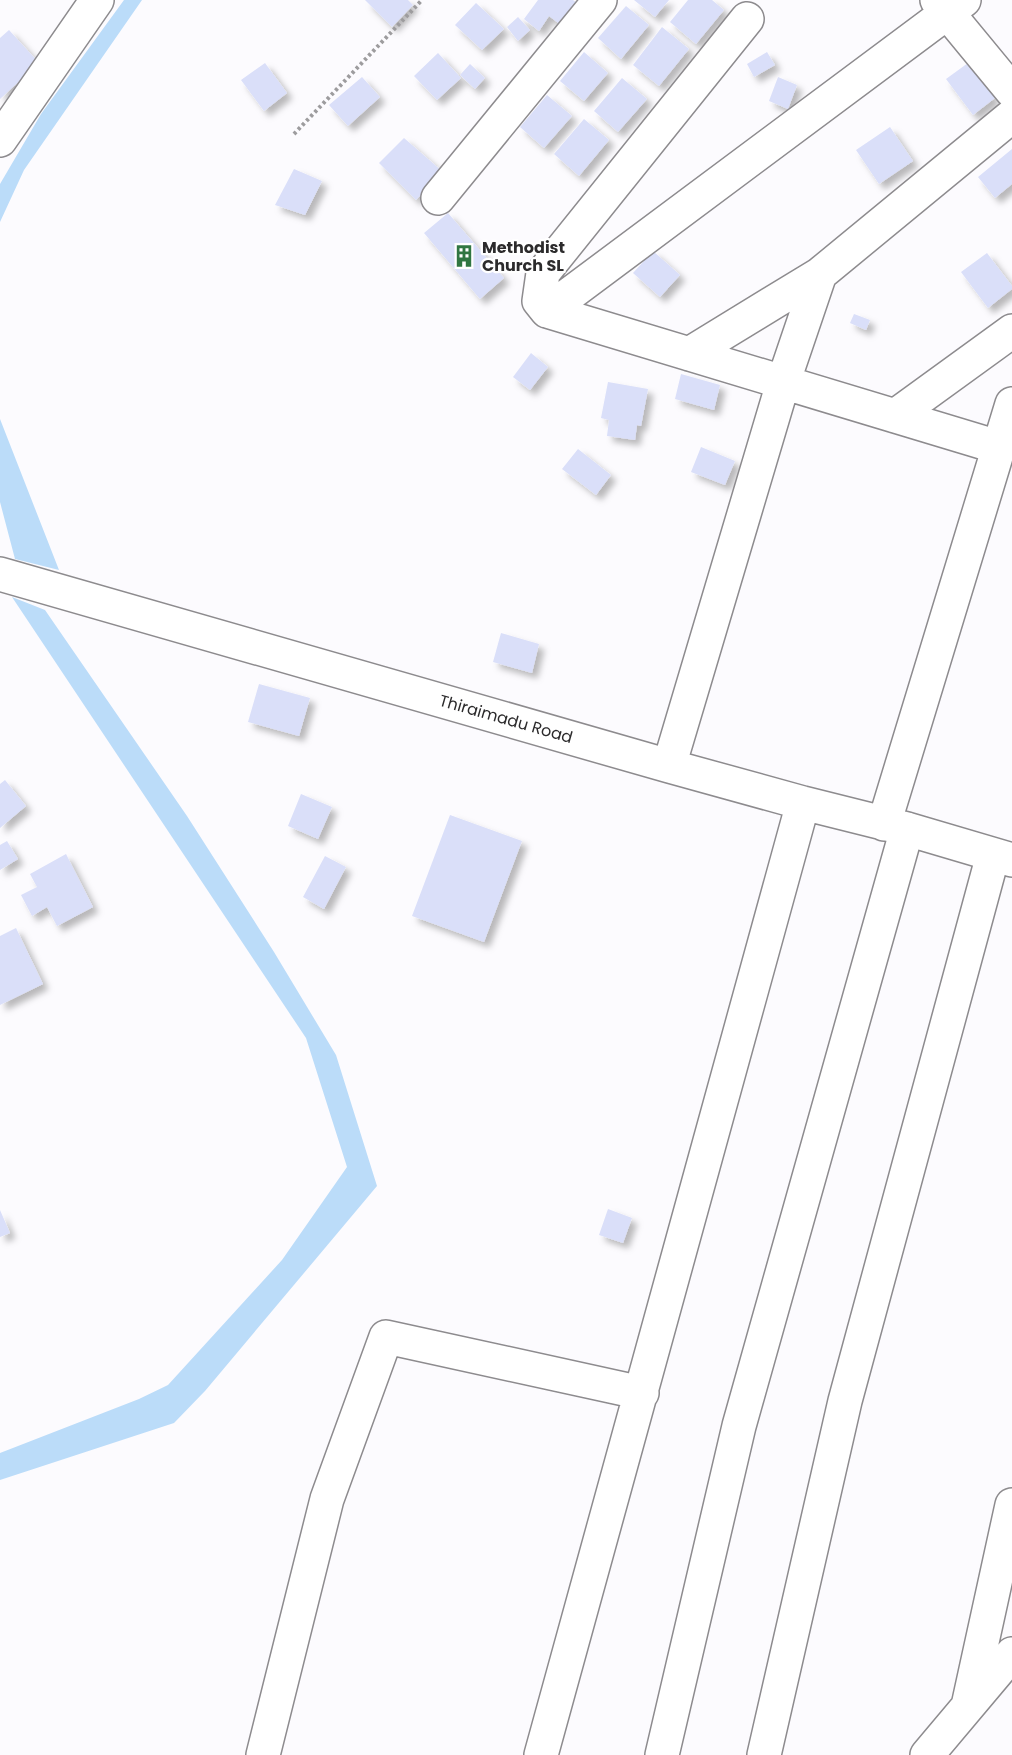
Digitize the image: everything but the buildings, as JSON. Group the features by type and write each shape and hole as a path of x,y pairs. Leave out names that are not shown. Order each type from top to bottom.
{"street":[{"path":"0,140 97,0"},
{"path":"438,198 600,0"},
{"path":"547,312 950,4 1012,90"},
{"path":"747,19 543,273 539,301 547,312 998,447"},
{"path":"689,354 820,273 1012,116"},
{"path":"669,766 783,382 820,273"},
{"path":"895,416 1012,331"},
{"path":"662,1755 739,1426 896,826 998,447 1012,404"},
{"name":"Thiraimadu Road","path":"0,574 669,766 896,826 1002,857"},
{"path":"541,1755 803,803"},
{"path":"764,1755 845,1401 1002,857"},
{"path":"263,1755 327,1499 386,1338 642,1393"},
{"path":"968,1706 1012,1505"},
{"path":"927,1755 1012,1654"}],"path":[{"path":"294,134 422,0"}],"water":[{"path":"124,0 142,0 24,170 0,222 0,184 41,114"},
{"path":"0,419 59,570 15,559 0,502"},
{"path":"12,597 45,610 187,816 274,952 336,1055 377,1186 205,1391 174,1423 0,1480 0,1453 139,1399 168,1385 282,1260 347,1167 306,1038"}],"place":[{"name":"Methodist Church SL","path":"464,256"}]}
